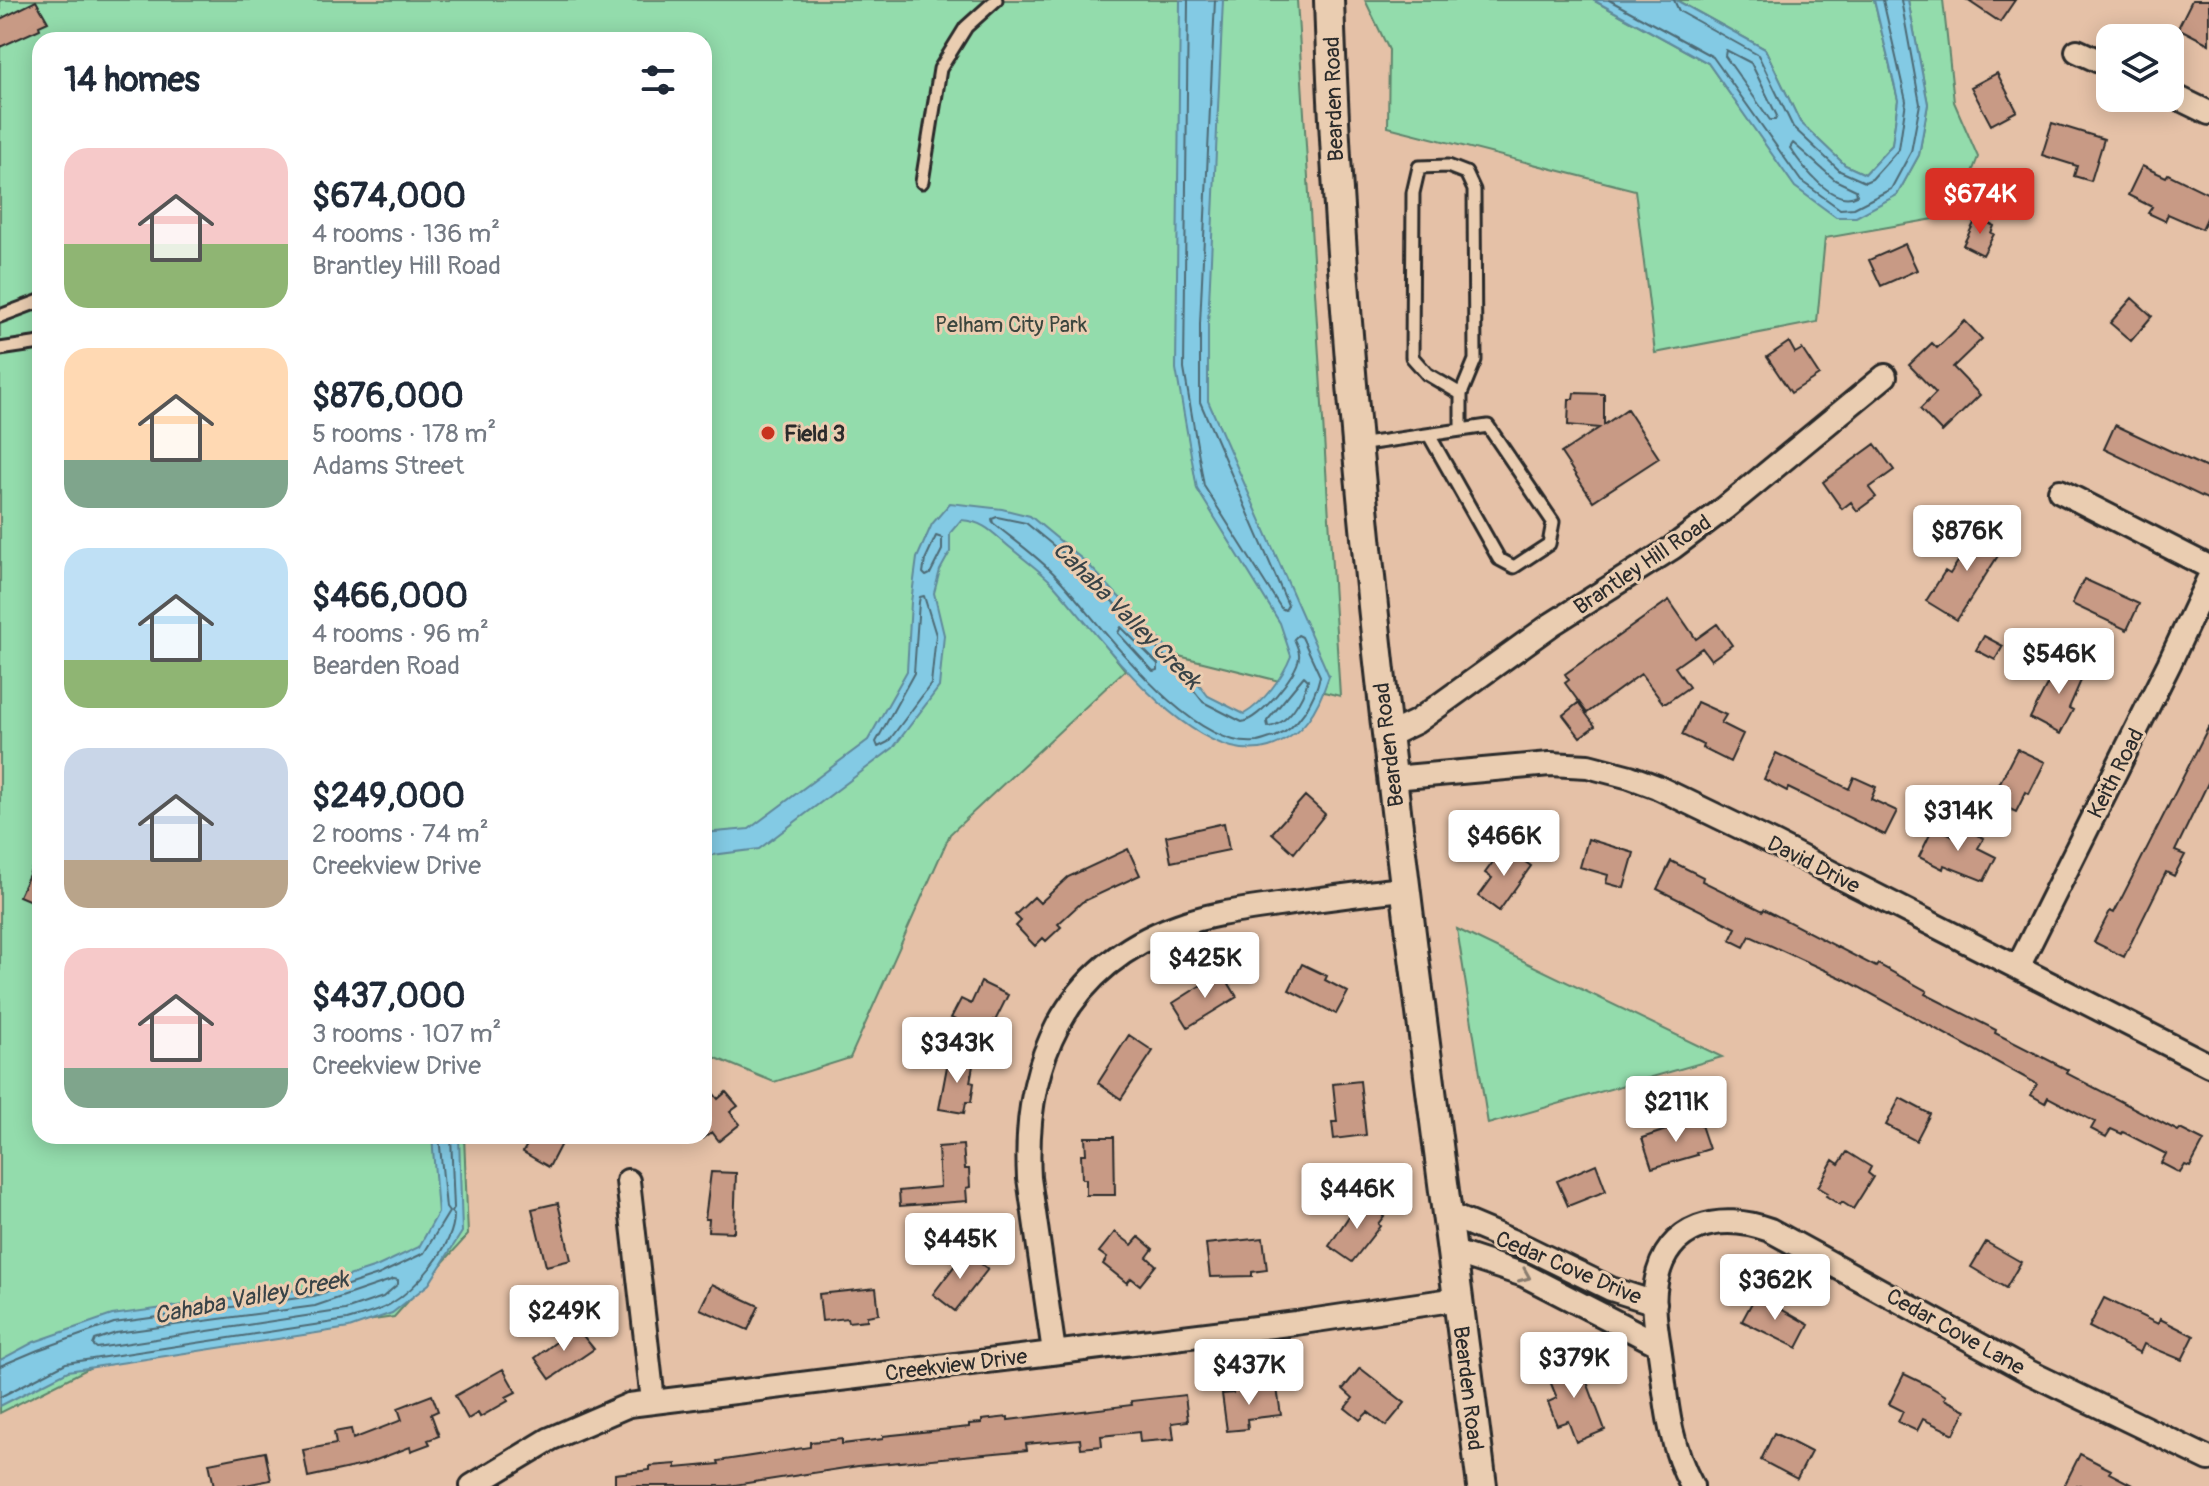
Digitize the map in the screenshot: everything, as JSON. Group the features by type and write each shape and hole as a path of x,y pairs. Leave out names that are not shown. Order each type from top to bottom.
{"street":[{"name":"Bearden Road","path":"1329,0 1342,278 1387,736 1482,1486"},
{"path":"2077,51 2096,60"},
{"path":"2184,101 2209,113"},
{"name":"Brantley Hill Road","path":"1387,736 1416,722 1552,624 1672,548 1885,376"},
{"path":"2060,491 2209,567"},
{"name":"Keith Road","path":"2018,967 2209,578"},
{"name":"David Drive","path":"1393,778 1550,764 1588,766 1630,777 1762,838 2209,1065"},
{"path":"1054,1352 1027,1151 1040,1063 1049,1041 1076,996 1107,964 1135,945 1177,926 1226,913 1405,889"},
{"path":"628,1181 653,1401"},
{"name":"Cedar Cove Drive","path":"1447,1214 1521,1245 1611,1289 1655,1303 1667,1416 1674,1447 1692,1486"},
{"name":"Cedar Cove Lane","path":"1655,1303 1661,1265 1673,1245 1709,1222 1751,1223 1794,1242 2029,1372 2209,1459"},
{"name":"Cedar Cove Drive","path":"1451,1251 1524,1275 1658,1344"},
{"name":"Creekview Drive","path":"472,1486 550,1439 629,1405 1310,1321 1458,1299"}],"lane":[{"path":"922,182 940,69 966,27 996,0"},
{"path":"1461,394 1427,374 1412,357 1413,193 1419,167 1448,166 1466,173 1474,190 1475,360 1461,394 1461,430"},
{"path":"0,316 32,304"},
{"path":"0,349 32,344"},
{"path":"1358,445 1488,426 1553,522 1549,544 1514,567 1499,559 1429,435"}],"green space":[{"name":"Pelham City Park","path":"0,0 1297,0 1340,696 1098,636 1125,670 950,834 850,1058 774,1082 712,1056 712,32 32,32 32,1144 464,1144 468,1235 394,1317 109,1358 0,1413"},
{"path":"1365,0 1593,0 1708,63 1795,186 1897,195 1919,155 1928,104 1908,0 1943,0 1954,102 1978,157 1963,195 1934,219 1825,238 1817,322 1655,353 1635,190 1388,127 1389,50"},
{"path":"1676,0 1874,0 1898,100 1892,145 1865,174 1845,165 1800,122 1765,49"},
{"path":"1457,929 1722,1057 1488,1124"}],"water":[{"name":"Cahaba Valley Creek","path":"1180,0 1223,0 1208,324 1208,401 1329,676 1314,710 1292,736 1269,747 1240,749 1209,738 1179,719 1150,693 1044,576 989,530 977,523 961,520 950,533 950,552 940,570 934,593 944,635 939,687 893,748 759,849 712,855 712,832 749,829 868,740 907,671 917,558 932,524 950,503 1002,509 1030,516 1088,564 1188,670 1208,696 1244,714 1272,689 1291,656 1280,623 1197,489 1176,369"},
{"path":"1593,0 1676,0 1765,49 1800,122 1845,165 1865,174 1892,145 1898,100 1874,0 1908,0 1928,104 1919,155 1897,195 1856,217 1836,217 1795,187 1708,63"},
{"name":"Cahaba Valley Creek","path":"433,1144 459,1144 462,1232 429,1284 392,1313 349,1328 68,1371 0,1406 0,1360 34,1342 112,1315 312,1288 376,1267 419,1247 438,1213"}],"building":[{"path":"1967,0 2015,0 2000,22"},
{"path":"2192,0 2209,0 2209,44 2184,31 2184,24 2180,24"},
{"path":"36,1 48,22 39,26 40,29 0,47 0,19"},
{"path":"1997,73 2017,111 1991,125 1971,87"},
{"path":"2052,123 2104,139 2091,181 2074,176 2077,166 2042,155"},
{"path":"2142,166 2166,177 2168,174 2209,194 2209,214 2202,229 2168,214 2165,221 2148,213 2152,207 2128,195"},
{"path":"1977,217 1994,226 1991,233 1994,234 1983,255 1963,245"},
{"path":"1905,244 1917,270 1881,286 1869,260"},
{"path":"2132,298 2152,316 2131,341 2110,323"},
{"path":"1965,321 1982,339 1953,367 1980,395 1942,432 1920,409 1936,393 1909,365 1932,343 1937,348"},
{"path":"1789,342 1795,353 1802,349 1819,375 1791,393 1767,357"},
{"path":"1574,393 1604,394 1604,425 1627,409 1659,458 1593,501 1561,453 1599,428 1568,425 1569,399 1573,399"},
{"path":"2115,425 2209,469 2209,500 2104,449"},
{"path":"1875,444 1894,470 1869,488 1876,497 1857,511 1851,502 1842,509 1823,482"},
{"path":"1982,524 2008,540 1957,620 1926,601 1945,571 1950,574"},
{"path":"2084,579 2139,604 2127,630 2072,604"},
{"path":"1669,600 1696,639 1717,624 1732,645 1711,660 1702,648 1675,667 1689,687 1666,703 1641,674 1587,713 1565,683 1569,680 1565,674"},
{"path":"1984,636 2003,646 1995,660 1976,650"},
{"path":"2062,656 2086,669 2069,708 2073,710 2060,734 2030,718"},
{"path":"1697,702 1726,715 1721,723 1743,734 1730,762 1682,735"},
{"path":"1578,703 1595,726 1580,737 1563,715"},
{"path":"2209,726 2209,781 2175,851 2185,855 2174,876 2166,872 2124,957 2094,942 2110,911 2114,913"},
{"path":"2017,749 2045,762 2016,812 1991,800"},
{"path":"1776,753 1849,789 1854,777 1876,787 1871,799 1897,811 1885,835 1764,779"},
{"path":"1305,796 1325,814 1294,853 1272,833"},
{"path":"1224,823 1229,850 1171,862 1166,836"},
{"path":"1934,826 1963,841 1968,830 1984,838 1978,848 1996,857 1984,881 1944,865 1943,869 1919,857"},
{"path":"1588,839 1634,853 1624,888 1606,883 1608,875 1580,867"},
{"path":"1504,847 1531,866 1499,911 1479,896 1492,878 1485,873"},
{"path":"1128,849 1140,875 1082,902 1058,924 1061,927 1046,941 1043,938 1035,946 1016,926 1021,921 1015,915 1034,897 1040,903 1068,877"},
{"path":"1671,861 1703,877 1702,881 1876,967 1878,964 1927,991 1925,994 2068,1070 2066,1073 2178,1131 2180,1129 2204,1141 2190,1167 2185,1165 2180,1173 2161,1163 2166,1154 2123,1132 2111,1129 2106,1137 2091,1129 2095,1122 2048,1097 2045,1103 2031,1095 2037,1084 1846,980 1750,936 1744,947 1730,940 1736,928 1657,889"},
{"path":"32,868 32,902 19,896"},
{"path":"1302,964 1327,976 1325,980 1348,992 1336,1014 1289,990"},
{"path":"1222,972 1237,997 1188,1027 1173,1003"},
{"path":"981,982 1008,995 986,1034 951,1018 961,999 971,1004"},
{"path":"1129,1035 1153,1051 1121,1099 1098,1083"},
{"path":"949,1056 974,1060 970,1082 974,1083 971,1102 966,1102 964,1113 939,1109"},
{"path":"1360,1081 1366,1135 1334,1139 1332,1122 1337,1122 1333,1084"},
{"path":"712,1092 718,1099 726,1092 738,1106 730,1112 740,1124 719,1141 712,1132"},
{"path":"1900,1098 1930,1114 1916,1141 1886,1125"},
{"path":"1699,1119 1709,1149 1652,1168 1642,1138"},
{"path":"1085,1137 1114,1137 1115,1195 1086,1195 1081,1154 1086,1154"},
{"path":"528,1144 561,1144 549,1167 523,1152"},
{"path":"963,1145 965,1169 969,1169 967,1201 900,1206 899,1191 940,1187 938,1147"},
{"path":"1847,1152 1871,1167 1868,1173 1873,1177 1853,1209 1842,1202 1840,1205 1818,1187 1833,1160 1839,1164"},
{"path":"1596,1164 1606,1191 1568,1206 1557,1181"},
{"path":"711,1172 736,1173 734,1232 708,1231 709,1219 705,1219"},
{"path":"1360,1200 1384,1216 1378,1224 1380,1226 1352,1262 1329,1246"},
{"path":"558,1203 571,1260 546,1266 532,1209"},
{"path":"1115,1232 1132,1245 1139,1237 1153,1249 1147,1257 1156,1265 1140,1285 1131,1278 1127,1283 1103,1264 1107,1258 1099,1252"},
{"path":"1263,1238 1267,1270 1252,1272 1252,1276 1210,1277 1206,1244"},
{"path":"1986,1242 2021,1262 2006,1288 1971,1267"},
{"path":"965,1252 988,1269 955,1311 933,1294"},
{"path":"712,1284 759,1306 748,1330 700,1309"},
{"path":"876,1288 879,1314 867,1316 867,1320 848,1322 847,1318 822,1321 819,1294"},
{"path":"1756,1295 1809,1325 1797,1348 1742,1321"},
{"path":"2104,1298 2158,1324 2160,1319 2194,1336 2182,1360 2144,1344 2140,1353 2089,1327"},
{"path":"576,1327 594,1349 550,1379 535,1358"},
{"path":"1574,1357 1582,1369 1605,1430 1576,1442 1568,1421 1557,1425 1548,1402 1557,1398 1545,1369"},
{"path":"1360,1368 1405,1403 1386,1426 1368,1412 1360,1420 1345,1408 1353,1398 1343,1389"},
{"path":"503,1369 516,1392 506,1397 508,1401 480,1417 478,1413 468,1419 455,1396"},
{"path":"1904,1374 1966,1410 1954,1434 1923,1419 1917,1431 1898,1422 1903,1411 1889,1404"},
{"path":"1253,1387 1253,1391 1277,1388 1281,1415 1247,1419 1248,1429 1227,1431 1222,1394"},
{"path":"432,1395 438,1411 431,1414 439,1436 428,1440 430,1444 411,1451 410,1447 363,1465 308,1477 303,1450 336,1444 334,1432 351,1429 353,1439 402,1420 398,1408"},
{"path":"1185,1395 1188,1421 1172,1423 1174,1439 1140,1442 1139,1432 1101,1436 1102,1446 1081,1448 1080,1439 1026,1444 1027,1450 858,1466 728,1486 615,1486 615,1474 650,1470 650,1466 676,1464 676,1468 719,1464 718,1461 810,1447 810,1442 842,1439 842,1444 883,1439 883,1436 969,1427 969,1424 982,1423 982,1420 1008,1417 1008,1420 1132,1405 1131,1401"},
{"path":"1774,1433 1811,1452 1797,1479 1761,1460"},
{"path":"265,1452 271,1480 240,1486 214,1486 209,1463"},
{"path":"2080,1454 2111,1470 2109,1473 2134,1486 2064,1486"}],"place":[{"name":"Field 3","path":"768,433"}]}
